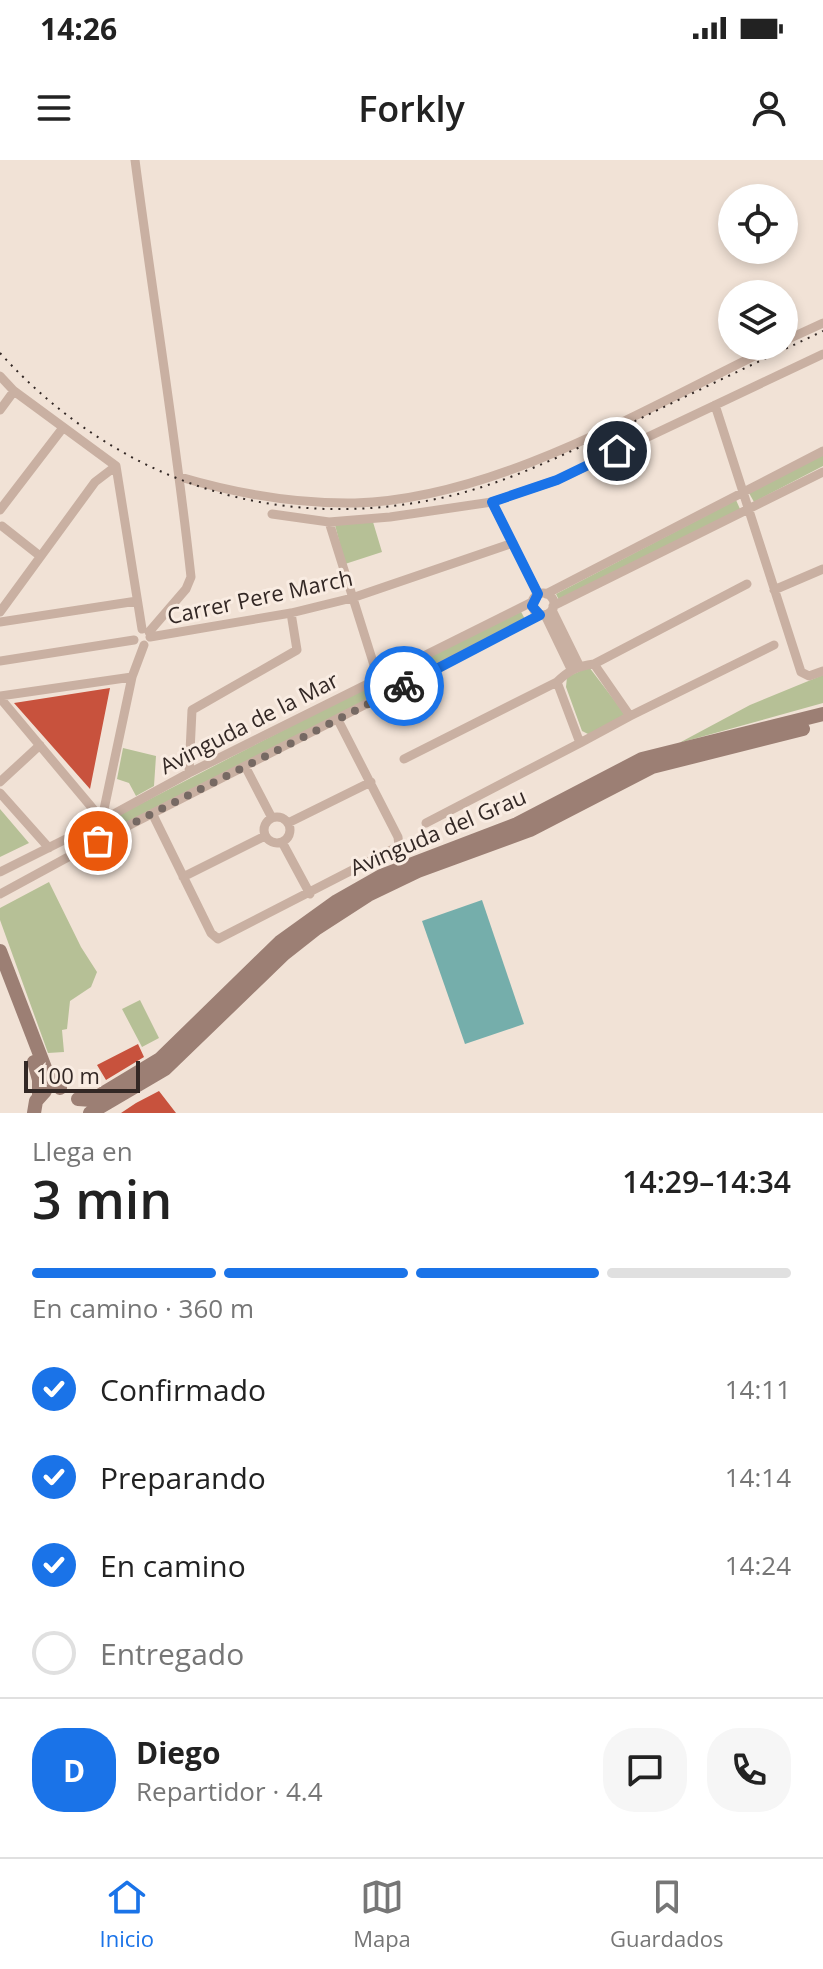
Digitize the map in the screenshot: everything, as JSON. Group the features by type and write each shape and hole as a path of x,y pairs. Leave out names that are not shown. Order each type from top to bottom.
{"main road":[{"name":"Avinguda del Grau","path":"80,1106 153,1065 280,942 329,906 374,880 423,858 517,824 642,759 823,714"},
{"name":"Avinguda del Grau","path":"90,1113 165,1069 292,947 335,915 384,886 530,830 652,767 823,724"},
{"path":"0,951 47,1073 60,1088"},
{"path":"0,973 38,1074 39,1096 34,1113"},
{"path":"39,1096 45,1091 60,1088 70,1091 80,1106"}],"street":[{"path":"0,622 141,631 157,622 189,586 191,577 180,477 166,398 135,160"},
{"path":"798,335 823,323"},
{"path":"272,514 329,522 390,517 492,502 557,480 823,354"},
{"path":"180,477 247,495 356,503 396,499 487,478 552,454 746,360"},
{"path":"0,376 62,429 116,466 141,631"},
{"path":"0,410 14,391"},
{"path":"715,405 801,672 809,676 823,671"},
{"path":"40,556 1,527 5,517 0,510 62,429"},
{"name":"Avinguda de la Mar","path":"0,872 823,451"},
{"path":"0,612 95,482 116,466"},
{"name":"Avinguda de la Mar","path":"105,837 823,472"},
{"path":"492,502 539,596 534,610 547,612"},
{"path":"329,522 384,697"},
{"name":"Carrer Pere March","path":"0,661 141,631 291,613 352,598 513,543"},
{"path":"774,590 823,569"},
{"path":"404,759 557,682 575,667 594,664 747,584"},
{"path":"539,596 553,600 547,612"},
{"path":"547,612 575,667"},
{"path":"189,773 192,710 297,650 291,613"},
{"path":"105,837 99,834 141,631 145,618 157,622"},
{"path":"426,823 774,645"},
{"path":"594,664 630,716"},
{"path":"0,697 132,677"},
{"path":"557,682 580,743"},
{"path":"0,697 102,818 118,824 116,832"},
{"path":"153,815 211,933 221,939 392,852 399,846 399,840 338,720"},
{"path":"0,782 40,745"},
{"path":"246,768 272,818"},
{"path":"288,823 371,782"},
{"path":"0,793 49,848"},
{"path":"281,817 288,823 289,836 282,842 272,843 265,836 265,823 272,818 281,817"},
{"path":"183,877 265,836"},
{"path":"0,894 105,837"},
{"path":"282,842 310,894"}],"green space":[{"path":"823,455 823,466 754,502 749,493"},
{"path":"736,500 740,509 559,600 556,594"},
{"path":"373,522 382,552 345,564 335,525"},
{"path":"520,610 525,619 384,691 382,680"},
{"path":"589,667 624,713 624,717 590,735 582,731 566,687 567,677"},
{"path":"823,675 823,703 679,743 750,705"},
{"path":"371,685 377,691 376,695 125,823 119,815"},
{"path":"123,748 156,756 154,786 136,796 129,783 117,779"},
{"path":"0,809 29,843 0,857"},
{"path":"49,882 97,972 91,987 70,1001 67,1029 62,1030 64,1052 48,1053 0,920 0,908"},
{"path":"140,1000 159,1038 142,1047 122,1009"}],"water":[{"path":"482,900 524,1024 465,1044 422,921"}],"building":[{"path":"110,688 90,789 14,703"},
{"path":"138,1044 144,1057 106,1080 97,1065"},
{"path":"159,1091 176,1113 121,1113 136,1103"}],"railway":[{"path":"0,353 47,398 97,436 150,467 207,489 266,503 327,509 390,506 454,495 498,481 585,445 823,331"}],"way so far":[{"path":"98,841 404,686"}],"route":[{"path":"404,686 540,615 532,606 538,594 492,502 557,480 617,451"}]}
